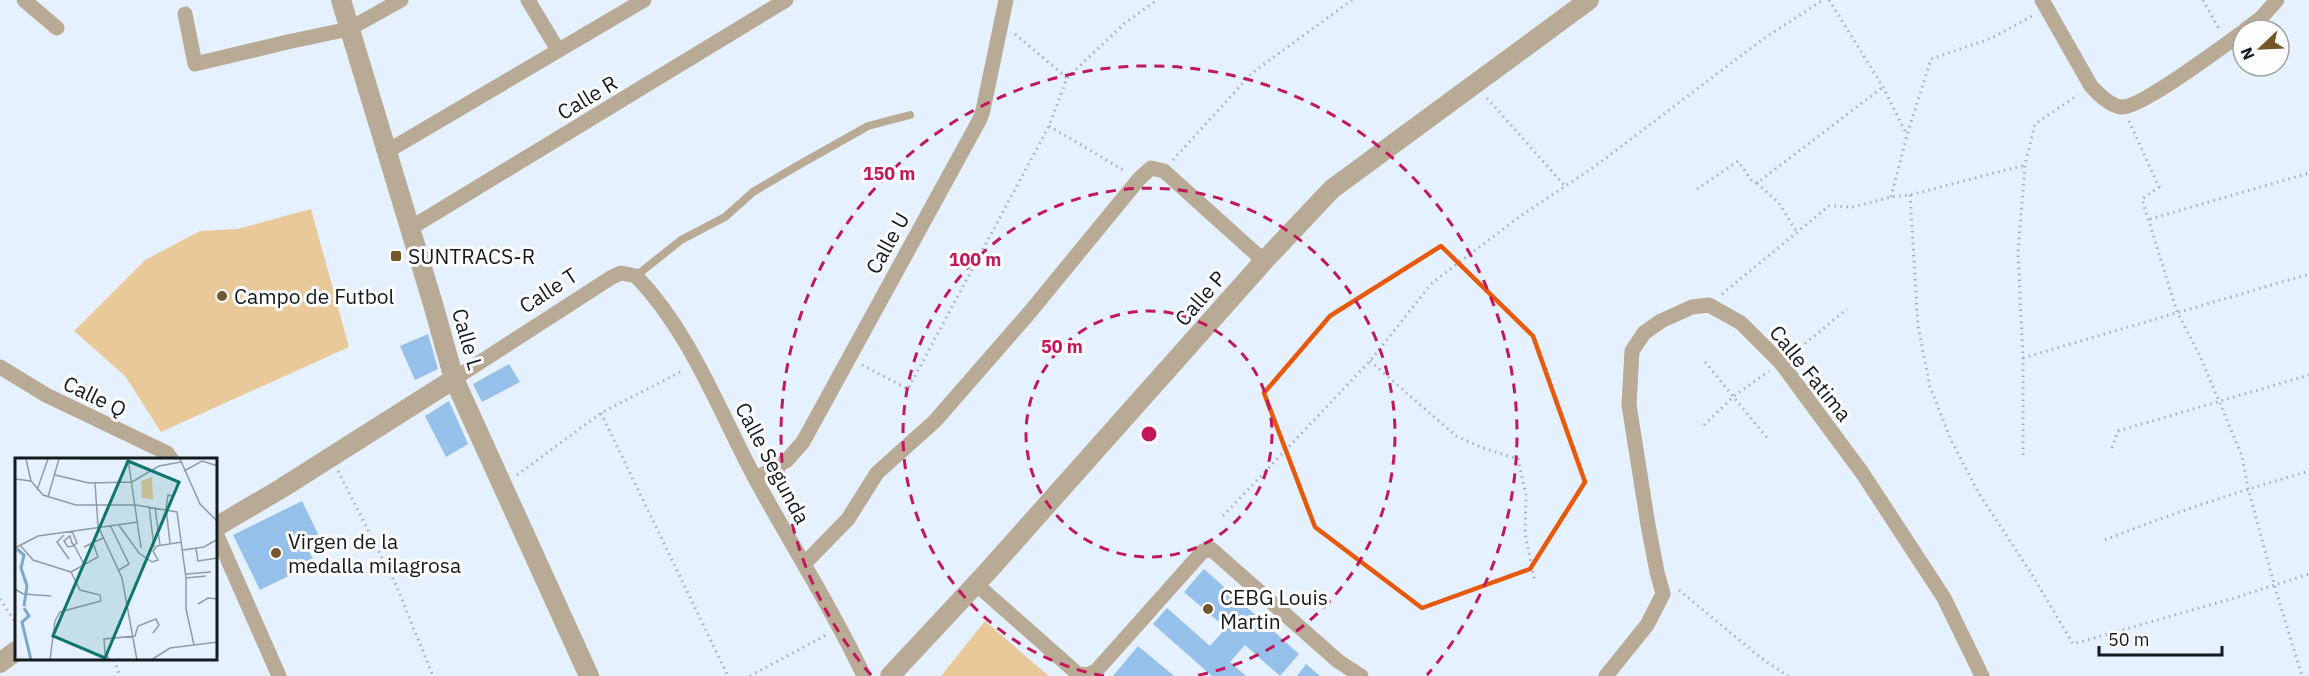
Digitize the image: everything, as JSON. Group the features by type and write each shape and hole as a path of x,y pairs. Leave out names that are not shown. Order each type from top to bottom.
{"street":[{"path":"24,0 57,28"},
{"name":"Calle L","path":"341,0 454,379 589,676"},
{"path":"185,14 195,64 349,29 401,0"},
{"path":"528,0 558,50"},
{"path":"386,152 644,0"},
{"name":"Calle R","path":"409,229 786,0"},
{"name":"Calle U","path":"756,479 787,460 796,451 980,119 1006,0"},
{"name":"Calle P","path":"890,676 976,584 1264,261 1332,189 1589,0"},
{"path":"2261,18 2277,0"},
{"path":"2044,4 2091,86 2100,96 2114,105 2124,107 2151,95 2231,40"},
{"path":"804,564 848,519 877,473 935,421 1030,312 1139,179 1151,168 1164,171 1264,261"},
{"name":"Calle T","path":"218,526 334,455 612,277 621,273 636,276"},
{"name":"Calle Segunda","path":"636,276 658,301 697,361 756,479 840,627 864,676"},
{"path":"1606,676 1647,625 1663,594 1657,572 1629,405 1632,351 1644,333 1661,321 1692,307 1709,305"},
{"name":"Calle Fatima","path":"1709,305 1742,323 1781,363 1863,474 1938,589 1982,676"},
{"name":"Calle Q","path":"0,367 46,395 167,453 171,458"},
{"path":"218,538 279,676"},
{"path":"976,584 1078,674 1089,676 1097,670 1203,551 1211,549 1358,676"},
{"path":"0,663 15,652"}],"lane":[{"path":"636,276 681,240 725,217 753,192 779,176 868,126 910,115"}],"path":[{"path":"848,358 908,389 1049,126 1067,78 1125,23 1157,0"},
{"path":"1164,171 1252,73 1352,0"},
{"path":"1223,516 1370,361 1432,283 1519,217 1594,167 1763,39 1823,0"},
{"path":"1829,0 1883,87 1906,135"},
{"path":"2203,0 2226,44"},
{"path":"1891,197 1906,135 1931,59 1992,38 2044,4"},
{"path":"1002,23 1067,78"},
{"path":"1475,85 1565,186"},
{"path":"2023,455 2023,358 2018,252 2025,165 2035,124 2091,86"},
{"path":"1757,183 1883,87"},
{"path":"2124,107 2159,187 2142,199 2177,312 2200,356 2242,456 2248,488 2274,584 2302,676"},
{"path":"1049,126 1139,179"},
{"path":"1697,189 1738,160 1752,181 1779,203 1796,231"},
{"path":"1709,305 1829,206 1853,207 1891,197 1910,195 2025,165"},
{"path":"2150,219 2309,173"},
{"path":"1910,195 1918,326 1930,387 1951,440 1978,492 2031,573 2073,644 2309,574"},
{"path":"2023,358 2309,274"},
{"path":"1704,425 1734,396 1781,363 1847,309"},
{"path":"501,486 601,413 697,361"},
{"path":"1370,361 1456,436 1483,448 1518,459 1526,495 1525,534 1535,582"},
{"path":"1705,362 1768,439"},
{"path":"2112,448 2118,431 2309,375"},
{"path":"601,413 728,676"},
{"path":"334,455 340,476 396,585 431,675"},
{"path":"2106,540 2248,488 2309,471"},
{"path":"1657,572 1761,658 1788,676"},
{"path":"0,599 15,622"},
{"path":"750,676 840,627"},
{"path":"114,661 120,676"}],"highlighted area":[{"path":"1441,246 1533,336 1585,482 1530,569 1422,608 1315,527 1264,393 1330,316"}],"shaded area":[{"name":"Campo de Futbol","path":"311,209 349,347 161,432 125,376 74,331 145,260 200,231 238,229"},
{"path":"985,621 1049,676 941,676"}],"building":[{"path":"428,334 438,369 415,380 400,346"},
{"path":"509,364 520,382 482,402 473,384"},
{"path":"449,401 468,444 446,457 425,416"},
{"name":"Virgen de la medalla milagrosa","path":"302,501 318,534 304,542 315,563 260,590 233,535"},
{"path":"1204,569 1299,654 1280,676 1245,645 1230,662 1246,676 1212,676 1153,624 1167,608 1210,646 1226,628 1184,592"},
{"path":"1138,646 1174,676 1113,676"},
{"path":"1306,664 1320,676 1297,676"}],"place":[{"name":"SUNTRACS-R","path":"396,256"},
{"name":"Campo de Futbol","path":"222,296"},
{"name":"Virgen de la medalla milagrosa","path":"276,553"},
{"name":"CEBG Louis Martin","path":"1208,609"}]}
